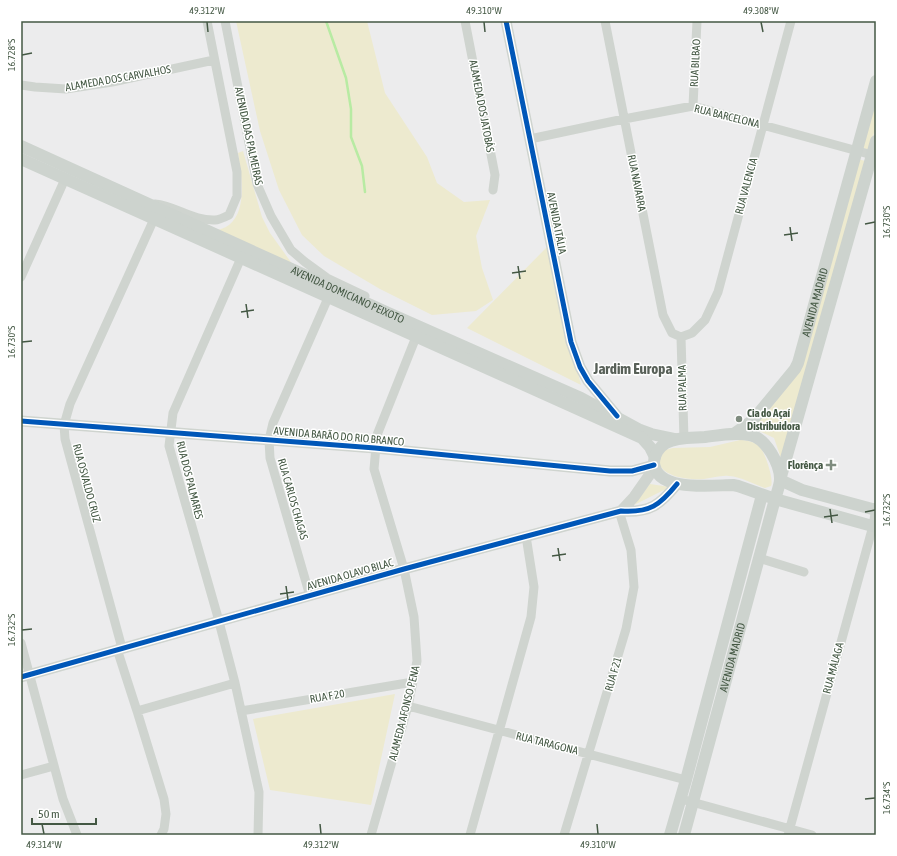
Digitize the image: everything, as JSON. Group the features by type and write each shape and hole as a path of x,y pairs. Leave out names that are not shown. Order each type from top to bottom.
{"main road":[{"name":"AVENIDA MADRID","path":"735,433 753,420 795,370 802,350 876,81"},
{"name":"AVENIDA MADRID","path":"684,835 780,480 874,155 876,141"},
{"name":"AVENIDA DOMICIANO PEIXOTO","path":"21,146 386,312 581,398 617,416 640,430 651,434 679,439"},
{"name":"AVENIDA DOMICIANO PEIXOTO","path":"21,159 416,338 642,438 650,447 660,475 677,484"},
{"name":"AVENIDA MADRID","path":"735,433 752,435 769,449 778,468 780,480"},
{"path":"655,463 661,448 665,444 679,439 735,433"},
{"path":"780,480 802,490 876,509"},
{"path":"677,484 705,486 733,485 775,499 874,526"},
{"name":"AVENIDA MADRID","path":"670,835 762,495"}],"street":[{"name":"AVENIDA DAS PALMEIRAS","path":"151,204 166,205 194,218 215,220 229,215 237,196 237,172 207,21"},
{"name":"AVENIDA DAS PALMEIRAS","path":"225,21 257,184 271,216 291,250 305,262 327,278 377,302 386,312"},
{"name":"ALAMEDA DOS JATOBÁS","path":"465,21 495,175 493,190"},
{"name":"AVENIDA ITÁLIA","path":"506,21 571,342 580,367 588,381 617,416"},
{"name":"RUA NAVARRA","path":"605,21 663,315 672,333 681,337"},
{"name":"RUA BILBAO","path":"693,106 697,21"},
{"name":"RUA VALENCIA","path":"681,337 692,333 705,320 718,292 791,21"},
{"name":"ALAMEDA DOS CARVALHOS","path":"21,85 66,89 112,82 214,60"},
{"path":"221,95 239,92"},
{"name":"RUA BARCELONA","path":"530,139 693,106 874,155"},
{"path":"229,132 246,128"},
{"path":"232,151 250,147"},
{"path":"21,277 65,179"},
{"name":"RUA OSVALDO CRUZ","path":"120,648 65,439 64,425 70,404 154,219"},
{"name":"RUA DOS PALMARES","path":"219,622 169,446 173,413 241,258"},
{"name":"RUA CARLOS CHAGAS","path":"310,596 270,458 269,440 273,423 328,298"},
{"name":"RUA PALMA","path":"679,439 681,337"},
{"name":"ALAMEDA AFONSO PENA","path":"371,835 408,706 416,661 414,618 404,569 374,469 375,448 378,435 416,338"},
{"path":"581,398 587,391 588,381"},
{"name":"AVENIDA BARÃO DO RIO BRANCO","path":"21,421 375,448 610,472 632,471 655,463"},
{"path":"620,511 634,497 655,463"},
{"name":"AVENIDA OLAVO BILAC","path":"25,676 120,648 219,622 526,536 620,511 633,512 655,506 664,500 677,484"},
{"name":"RUA MÁLAGA","path":"788,832 874,526 876,509"},
{"name":"RUA F 21","path":"564,835 626,629 634,587 631,550 620,511"},
{"path":"470,835 531,616 534,587 526,536"},
{"path":"759,558 804,572"},
{"path":"219,622 235,683 259,792 258,835"},
{"path":"21,643 25,676 63,799 77,835"},
{"path":"120,648 137,711 164,799 166,814 164,829 161,835"},
{"name":"RUA F 20","path":"241,711 413,682"},
{"path":"137,711 235,683"},
{"name":"RUA TARAGONA","path":"408,706 686,780"},
{"path":"21,775 54,766"},
{"path":"680,799 788,832 812,835"}],"shaded area":[{"path":"236,21 367,21 385,93 427,157 437,183 464,202 490,200 476,236 482,268 493,300 476,311 432,315 380,289 324,256 302,235 279,190 260,131"},
{"path":"876,98 876,126 869,150 862,148"},
{"path":"243,151 262,217 270,233 293,265 215,231 229,225 239,210 242,191 238,153"},
{"path":"858,159 865,161 782,461 774,438 751,427 796,376"},
{"path":"547,247 581,385 467,328"},
{"path":"740,440 751,442 760,447 768,466 772,483 771,486 765,488 743,479 729,476 704,479 679,477 662,469 659,464 661,455 665,450 673,448 710,447"},
{"path":"650,484 670,487 634,505"},
{"path":"395,694 371,805 270,790 253,719"}],"waterway":[{"path":"326,21 346,78 351,109 351,137 362,166 365,192"}],"cycle path":[{"path":"506,21 571,342 580,367 588,381 617,416"},
{"path":"21,421 375,448 610,471 632,471 654,465"},
{"path":"21,677 404,569 621,511 640,511 647,509 659,502 677,484"}],"place":[{"name":"Cia do Açaí Distribuidora","path":"739,419"},
{"name":"Florênça","path":"831,465"}],"district":[{"name":"Jardim Europa","path":"633,369"}]}
